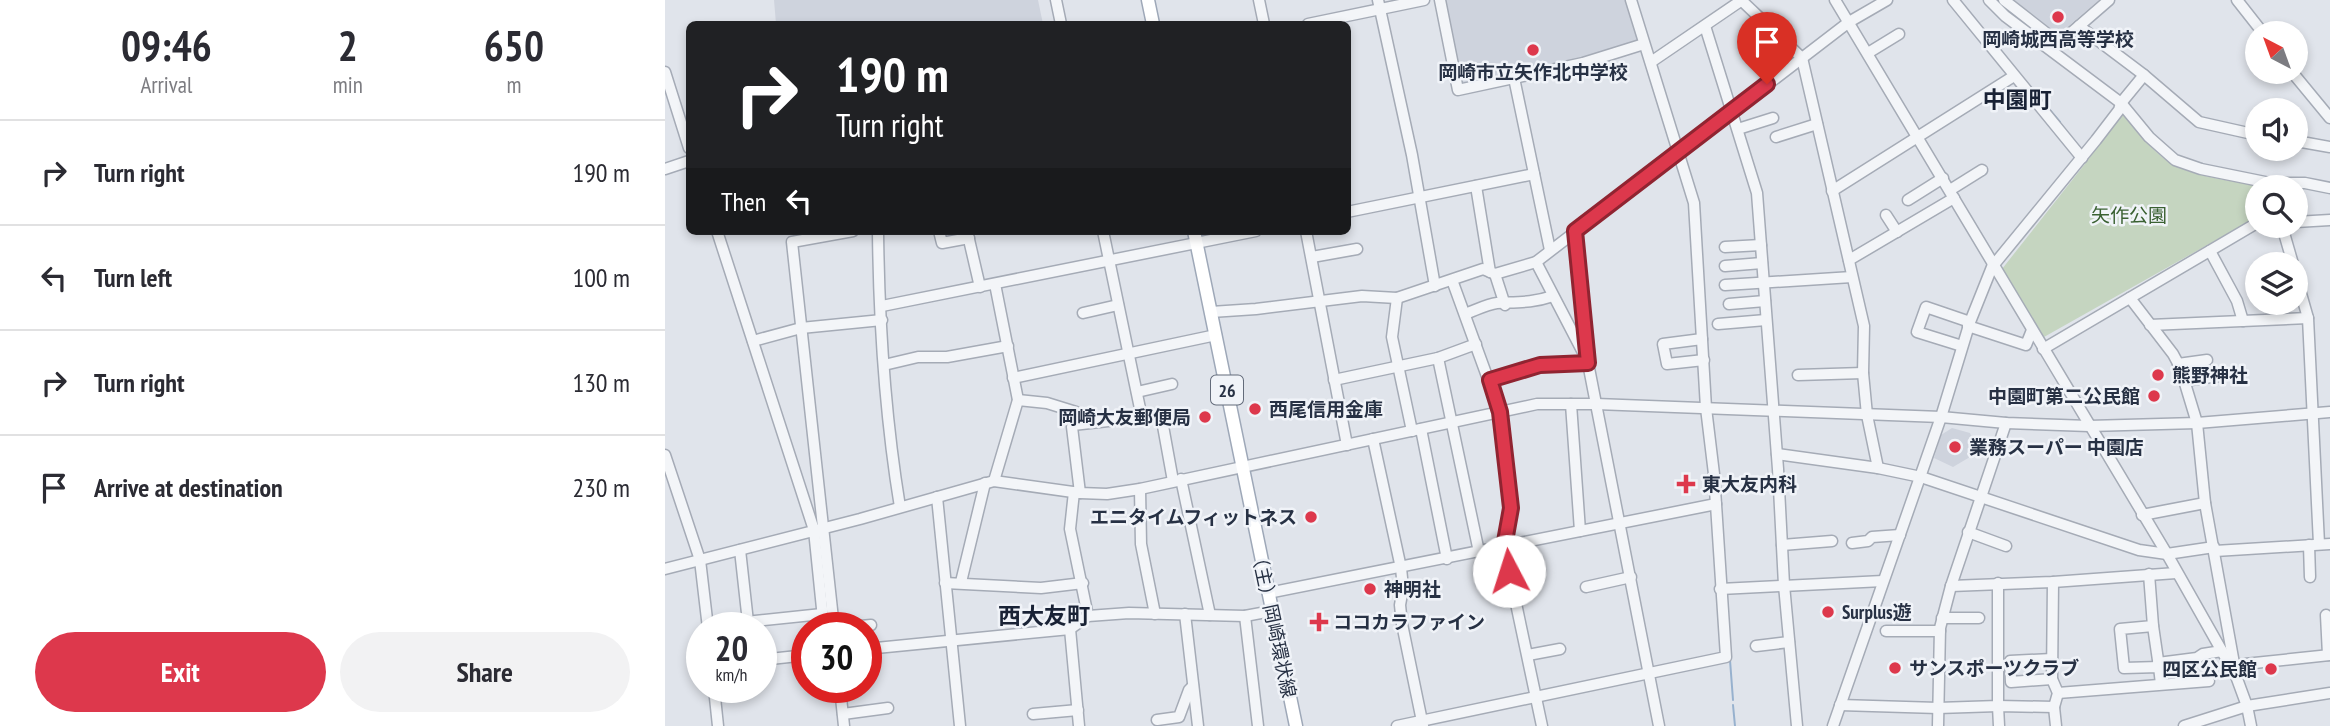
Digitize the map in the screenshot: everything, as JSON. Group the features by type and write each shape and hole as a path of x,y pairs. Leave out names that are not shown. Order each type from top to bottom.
{"main road":[{"path":"1148,0 1152,21"},
{"name":"（主）岡崎環状線","path":"1196,237 1296,726"}],"street":[{"path":"1056,0 1060,21"},
{"path":"1259,0 1263,21"},
{"path":"1319,21 1379,5 1424,0"},
{"path":"1440,0 1458,90 1583,64 1644,44"},
{"path":"1397,726 1423,724 1725,657 1694,203 1631,0"},
{"path":"1651,62 1741,0 1802,58 1864,326 1863,373 1867,415 1878,468"},
{"path":"1835,0 2236,671"},
{"path":"1211,312 1362,296 1397,298 1483,269 1492,273 1536,262 1849,22 1887,0"},
{"path":"1953,0 2083,158"},
{"path":"1989,0 2005,16 2121,103 2149,137 2175,160 2245,179"},
{"path":"2004,0 2059,43 2109,0"},
{"path":"2237,0 2254,21"},
{"path":"1379,5 1420,198 1435,286"},
{"path":"1706,26 1757,193 1784,585 1797,726"},
{"path":"2079,26 2144,75 2199,122 2245,132"},
{"path":"1868,53 1899,34"},
{"path":"665,72 686,138"},
{"path":"1839,726 1883,581 1921,477 1969,324 1994,263 2083,158 2144,75"},
{"path":"1832,191 2014,76"},
{"path":"1514,78 1550,250"},
{"path":"2302,84 2330,118"},
{"path":"1738,129 1773,118"},
{"path":"1776,137 1817,124"},
{"path":"2308,143 2330,147"},
{"path":"665,169 686,162"},
{"path":"1849,260 1897,232 1982,170"},
{"path":"1351,211 1534,174"},
{"path":"1908,200 1943,178"},
{"path":"2308,184 2330,188"},
{"path":"1476,186 1492,273 1505,305"},
{"path":"1887,215 1897,232"},
{"path":"2308,221 2330,220"},
{"path":"2043,349 2245,230"},
{"path":"1575,231 1588,363 1659,726"},
{"path":"718,235 819,529 833,612"},
{"path":"822,612 819,529 792,242 831,235"},
{"path":"878,235 884,365 900,507"},
{"path":"940,235 942,243 965,235"},
{"path":"968,235 980,288"},
{"path":"1104,235 1142,418"},
{"path":"882,306 1110,261 1196,237 1216,235"},
{"path":"1307,235 1347,445"},
{"path":"1725,247 1761,245"},
{"path":"1312,257 1357,248"},
{"path":"2210,251 2237,301 2243,321"},
{"path":"1536,262 1588,363"},
{"path":"1725,266 1762,263"},
{"path":"1725,285 1852,277"},
{"path":"1452,279 1500,412 1511,508 1504,547 1542,726"},
{"path":"961,582 989,482 1018,400 995,284"},
{"path":"1465,314 1497,303 1505,305 1534,302 1553,296"},
{"path":"1397,298 1392,337 1447,558"},
{"path":"2130,298 2173,354 2197,423 2205,503 2236,671 2248,706 2251,726"},
{"path":"1728,304 1765,301"},
{"path":"1083,313 1118,304"},
{"path":"1962,346 1917,332 1926,307 2026,345 2032,330"},
{"path":"2307,315 2319,544 2310,577"},
{"path":"2150,325 2308,318"},
{"path":"753,341 801,328 882,320"},
{"path":"1719,324 1766,320"},
{"path":"1013,378 1216,335"},
{"path":"1702,339 1663,344 1667,363 1704,360"},
{"path":"1334,380 1438,358 1476,344"},
{"path":"884,365 918,357 947,357 1008,346"},
{"path":"1438,358 1479,552"},
{"path":"2178,364 2207,360"},
{"path":"1490,380 1540,365 1588,363"},
{"path":"1798,375 1863,373"},
{"path":"2184,381 2218,376"},
{"path":"1136,392 1172,384"},
{"path":"1018,400 1047,403 1076,412 1073,425 1077,492 1070,529 1088,616"},
{"path":"665,569 989,482 1107,494 1537,404 1941,417 2089,426 2197,423 2330,412"},
{"path":"1571,404 1580,531"},
{"path":"1073,425 1161,415 1210,615"},
{"path":"1938,726 1942,618 1968,532 2006,423"},
{"path":"1373,439 1401,568 1402,624 1423,724"},
{"path":"1777,454 1878,468 1921,477 2139,550 2167,554 2319,544"},
{"path":"665,455 699,560 706,612"},
{"path":"1140,489 1141,544 1154,614"},
{"path":"937,497 960,726"},
{"path":"2142,515 2205,503"},
{"path":"1268,593 1716,504"},
{"path":"1968,532 2006,546"},
{"path":"1853,543 1868,541 1872,537 1900,534"},
{"path":"1782,545 1832,541"},
{"path":"740,550 747,612"},
{"path":"1951,586 2176,573"},
{"path":"2149,574 2161,684"},
{"path":"1586,587 1631,577"},
{"path":"1720,589 1883,581"},
{"path":"2053,582 2052,679 2058,693 2054,707 2056,726"},
{"path":"945,583 1041,588 1083,583"},
{"path":"1999,583 1999,726"},
{"path":"882,648 1069,629 1088,616 1129,613 1245,616 1272,611"},
{"path":"1185,614 1198,726"},
{"path":"2236,671 2329,655 2326,615"},
{"path":"1245,616 1258,726"},
{"path":"1942,618 1979,618"},
{"path":"2153,626 2120,629 2124,668 2158,665 2222,651"},
{"path":"1069,629 1079,726"},
{"path":"1886,631 1940,631"},
{"path":"1756,646 1789,642"},
{"path":"1528,655 1560,649"},
{"path":"2052,659 2010,661 2011,681 2052,679"},
{"path":"2058,693 2209,681"},
{"path":"1157,720 1179,717 1193,686"},
{"path":"2184,726 2248,706 2330,693"},
{"path":"716,703 718,726"},
{"path":"842,703 844,726"},
{"path":"1843,706 2054,707"},
{"path":"1833,726 1843,706"},
{"path":"843,714 888,708"},
{"path":"1033,714 1077,710"}],"shaded area":[{"path":"774,0 1038,0 1042,21 776,21"},
{"name":"岡崎市立矢作北中学校","path":"1445,0 1626,0 1638,42 1586,58 1461,85"},
{"name":"岡崎城西高等学校","path":"2014,0 2099,0 2058,35"},
{"path":"1952,428 1970,433 1973,440 1970,457 1953,467 1934,458 1941,435"}],"green space":[{"name":"矢作公園","path":"2122,111 2153,149 2168,162 2209,177 2245,183 2245,224 2044,337 2002,269 2088,160"}],"waterway":[{"path":"2043,102 2060,122"},
{"path":"1860,663 1884,596"},
{"path":"1730,660 1733,700"},
{"path":"1733,705 1735,726"}],"place":[{"name":"岡崎城西高等学校","path":"2058,17"},
{"name":"岡崎市立矢作北中学校","path":"1533,50"},
{"name":"熊野神社","path":"2158,375"},
{"name":"中園町第二公民館","path":"2154,396"},
{"name":"西尾信用金庫","path":"1255,409"},
{"name":"岡崎大友郵便局","path":"1205,417"},
{"name":"業務スーパー 中園店","path":"1955,447"},
{"name":"東大友内科","path":"1686,484"},
{"name":"エニタイムフィットネス","path":"1311,517"},
{"name":"神明社","path":"1370,589"},
{"name":"Surplus遊","path":"1828,612"},
{"name":"ココカラファイン","path":"1319,622"},
{"name":"サンスポーツクラブ","path":"1895,668"},
{"name":"四区公民館","path":"2271,669"}],"district":[{"name":"中園町","path":"2017,99"},
{"name":"西大友町","path":"1044,615"}],"route":[{"path":"1509,571 1504,547 1511,508 1500,412 1490,380 1540,365 1588,363 1575,231 1767,84"}]}
